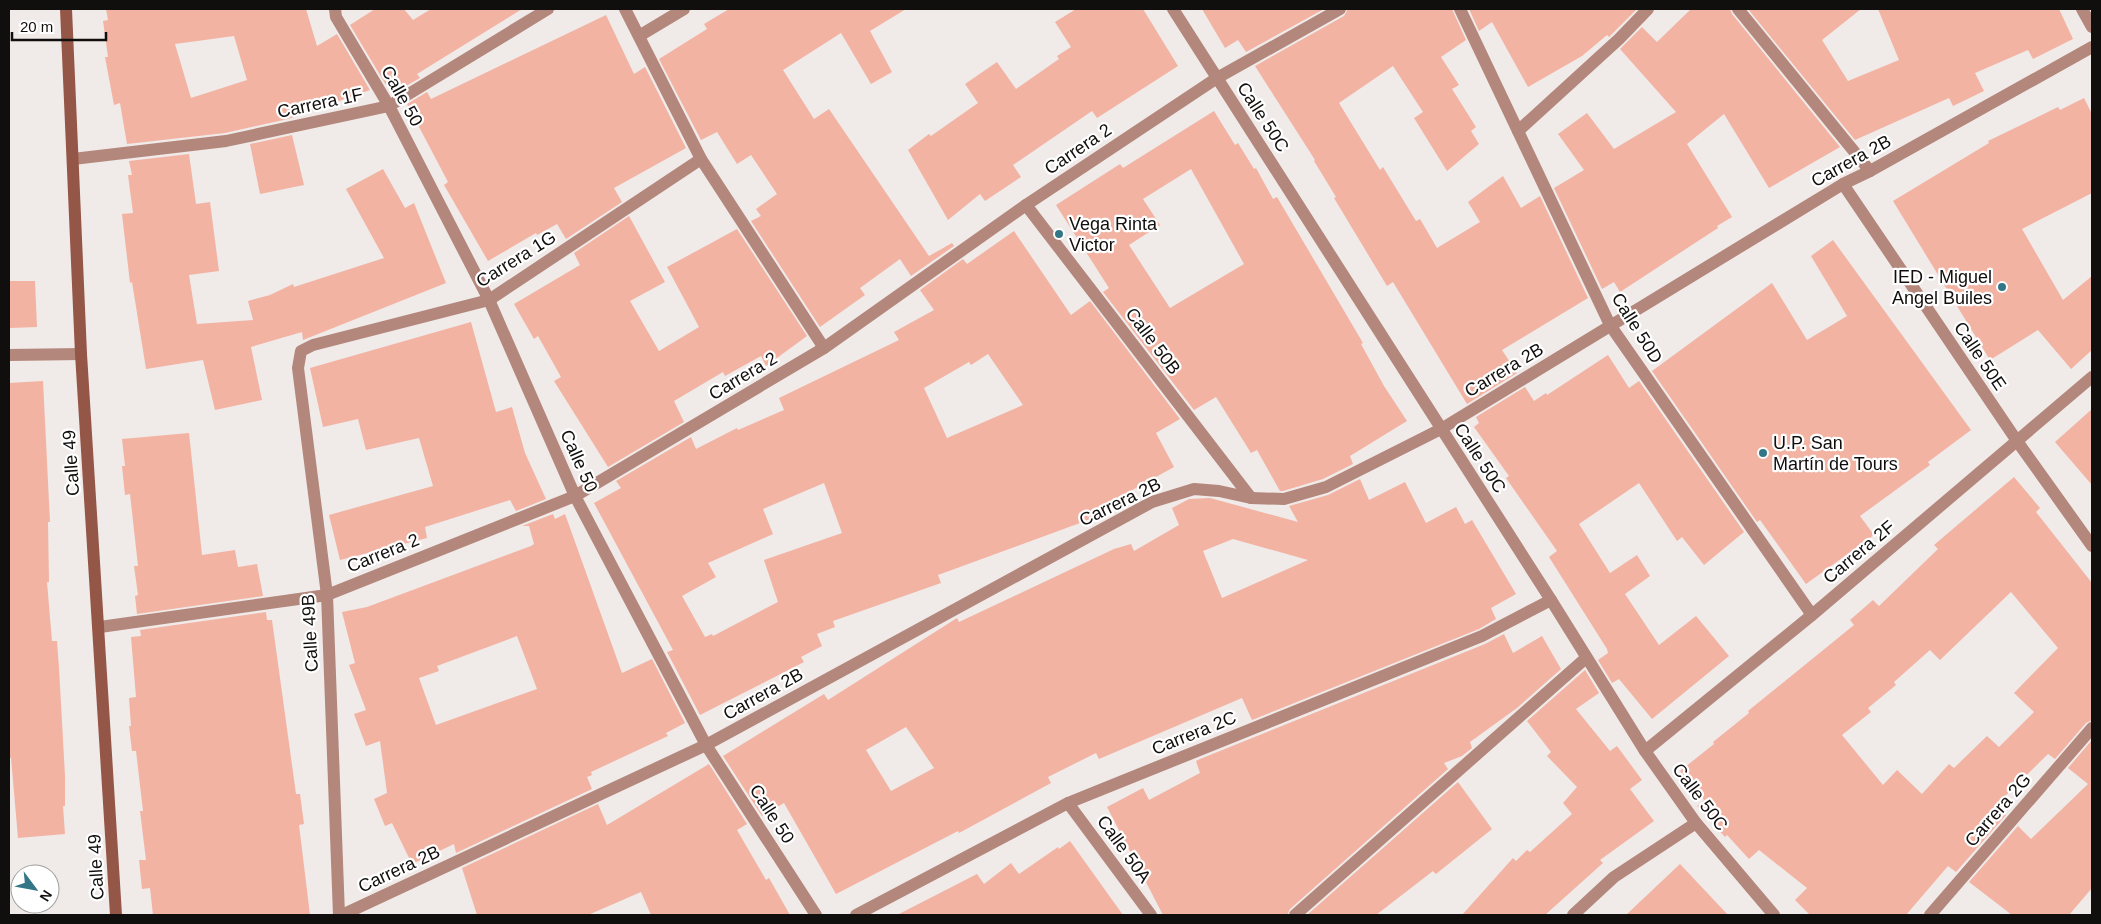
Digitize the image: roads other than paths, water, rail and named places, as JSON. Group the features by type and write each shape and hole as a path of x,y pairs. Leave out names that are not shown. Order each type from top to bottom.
{"street":[{"name":"Calle 49","path":"66,9 82,354 116,915"},
{"name":"Calle 50","path":"334,9 336,17 389,106 489,300 575,496 706,745 816,915"},
{"name":"Carrera 1F","path":"73,159 226,141 389,106 548,9"},
{"path":"625,9 701,159 824,348"},
{"path":"639,36 684,9"},
{"name":"Calle 50C","path":"1173,9 1646,751 1696,823 1774,915"},
{"name":"Carrera 2","path":"100,627 327,595 575,496 824,348 1026,205 1217,78 1340,9"},
{"name":"Calle 50D","path":"1460,9 1610,325 1812,615"},
{"path":"1518,131 1619,39 1648,9"},
{"path":"1738,9 1870,171"},
{"path":"2082,9 2092,27"},
{"name":"Carrera 2B","path":"341,915 706,745 1152,502 1194,489 1219,490 1251,498 1284,499 1326,487 1441,429 1843,184 1870,171 2092,47"},
{"name":"Carrera 1G","path":"301,352 313,345 489,300 701,159"},
{"name":"Calle 50E","path":"1843,184 2017,441 2092,546"},
{"name":"Calle 50B","path":"1026,205 1251,498"},
{"name":"Calle 49B","path":"301,352 298,368 327,595 341,915"},
{"path":"9,355 82,354"},
{"name":"Carrera 2F","path":"1646,751 1812,615 2092,377"},
{"name":"Carrera 2C","path":"856,915 1068,802 1482,636 1551,600"},
{"path":"1296,915 1586,658"},
{"name":"Carrera 2G","path":"1930,915 2092,728"},
{"name":"Calle 50A","path":"1068,802 1151,915"},
{"path":"1573,915 1614,877 1696,823"}],"place":[{"name":"Vega Rinta Victor","path":"1059,234"},
{"name":"IED - Miguel Angel Builes","path":"2002,287"},
{"name":"U.P. San Martín de Tours","path":"1763,453"}]}
